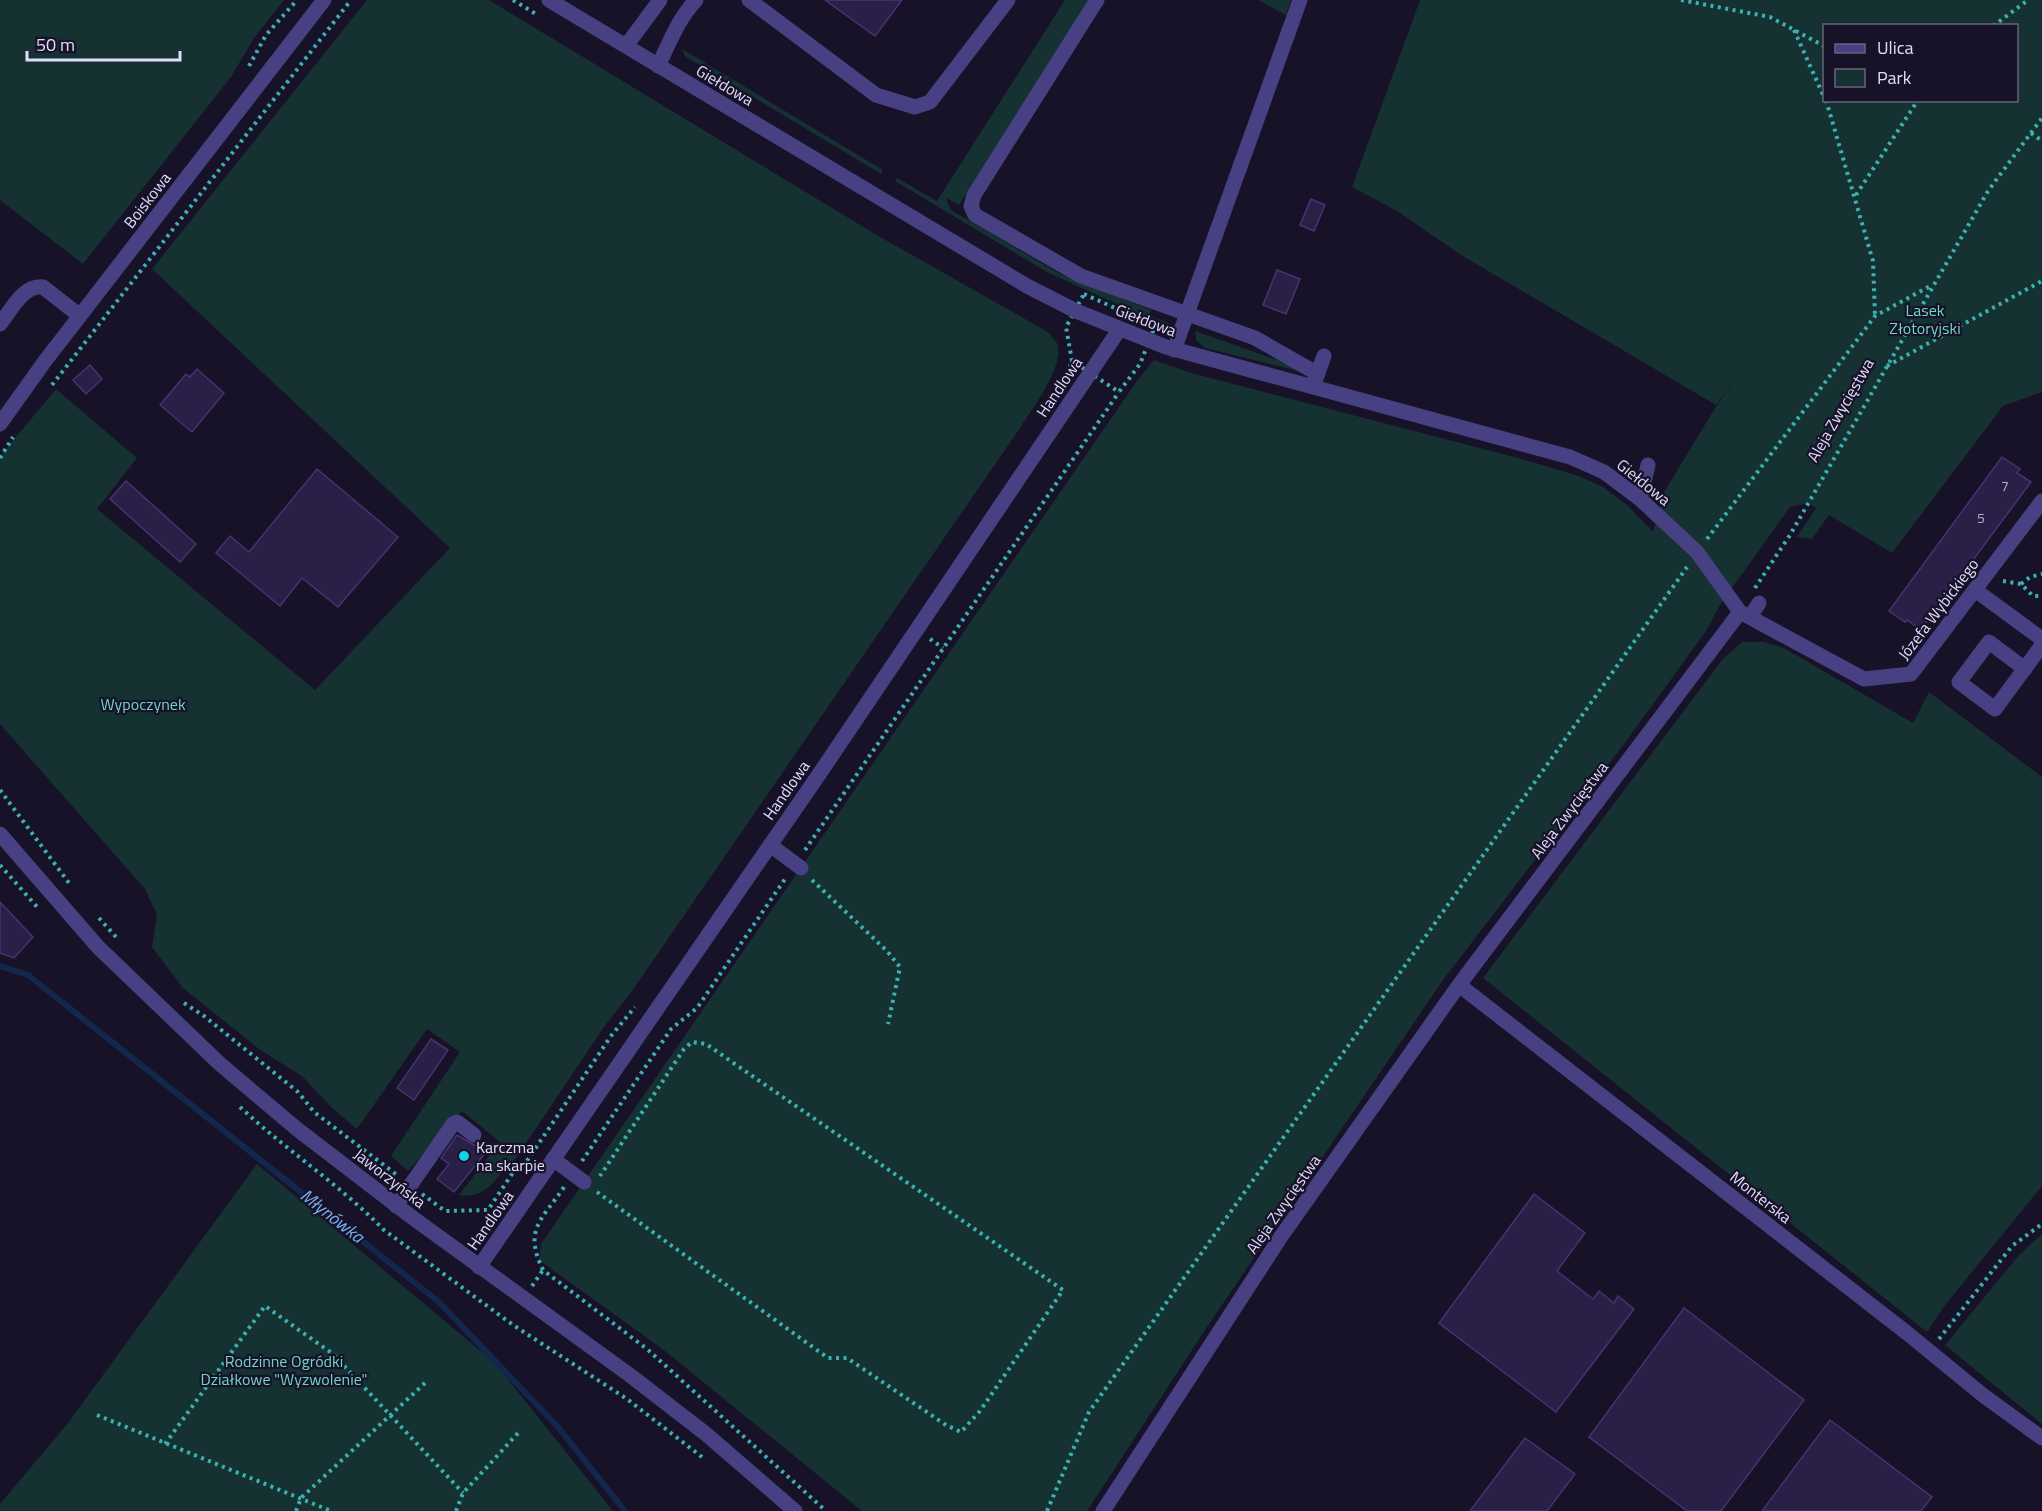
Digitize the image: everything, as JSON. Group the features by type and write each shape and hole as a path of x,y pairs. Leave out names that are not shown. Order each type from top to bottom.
{"street":[{"name":"Boiskowa","path":"0,424 80,316 324,0"},
{"name":"Giełdowa","path":"549,0 1027,286 1119,330 1174,350 1312,389 1570,457 1604,472 1640,499 1697,552 1745,615"},
{"path":"626,46 660,0"},
{"path":"658,66 686,11 696,0"},
{"path":"748,0 876,95 915,108 930,102 1008,0"},
{"path":"1097,0 974,195 972,209 980,220 1076,274 1257,339 1318,374"},
{"path":"1174,350 1300,0"},
{"path":"0,324 27,289 35,286 43,287 80,316"},
{"name":"Handlowa","path":"479,1267 770,845 1119,330"},
{"path":"1312,389 1324,356"},
{"path":"1640,499 1648,465"},
{"name":"Józefa Wybickiego","path":"1745,615 1864,679 1911,675 2042,501"},
{"path":"1975,590 2042,639"},
{"path":"1745,615 1759,603"},
{"name":"Aleja Zwycięstwa","path":"1103,1511 1280,1238 1459,985 1745,615"},
{"path":"2025,669 1989,642 1959,682 1995,709 2025,669 2042,645"},
{"name":"Jaworzyńska","path":"0,834 98,947 220,1064 289,1122 396,1206 631,1376 706,1434 795,1511"},
{"path":"770,845 798,866"},
{"name":"Monterska","path":"1459,985 2042,1438"},
{"path":"396,1206 453,1124 458,1122 474,1135"},
{"path":"553,1159 583,1182"}],"path":[{"path":"52,385 351,0"},
{"path":"1681,0 1770,17 1823,45"},
{"path":"1996,24 2028,0"},
{"path":"1794,30 1823,95"},
{"path":"1826,102 1856,196 1873,261 1875,316"},
{"path":"1856,196 1917,102"},
{"name":"Aleja Zwycięstwa","path":"1745,615 1988,190 2042,118"},
{"path":"2031,133 2042,141"},
{"path":"1886,366 2042,281"},
{"path":"1047,1511 1089,1412 1697,552 1875,316 1932,285"},
{"path":"583,1182 671,1029 697,1008 798,866 1119,392"},
{"path":"2042,574 2030,577 2021,584 2033,596 2042,596"},
{"path":"0,790 70,886"},
{"path":"798,866 887,951 900,967 888,1024"},
{"path":"93,911 122,944"},
{"path":"178,998 298,1092 314,1112 445,1210 488,1210 503,1189"},
{"path":"583,1182 828,1358 848,1358 946,1425 961,1432 980,1411 1063,1290 706,1044 692,1042 684,1049 583,1182 550,1203 533,1237 534,1253 543,1270 647,1349 826,1511"},
{"path":"1930,1351 2012,1245 2042,1224"},
{"path":"165,1444 265,1306 333,1354 463,1493"},
{"path":"506,1320 583,1373 627,1399 706,1459"},
{"path":"296,1511 301,1498 425,1383"},
{"path":"97,1415 331,1511"},
{"path":"456,1511 463,1493 519,1432"}],"green space":[{"path":"0,0 284,0 254,38 231,77 83,264 0,200"},
{"name":"Wypoczynek","path":"367,0 489,0 875,234 1048,332 1057,343 1058,352 1057,363 1046,387 1020,428 632,991 604,1027 516,1158 485,1190 469,1196 459,1195 500,1142 462,1111 408,1171 391,1156 460,1052 427,1029 357,1129 331,1107 303,1077 259,1049 183,988 152,947 157,915 145,889 0,724 0,456 56,389 137,458 97,509 315,690 450,548 152,269"},
{"path":"1065,0 1089,0 959,205 946,198 951,210 1060,274 1151,310 1149,316 1169,323 1167,327 1047,272 895,181 897,178 937,201"},
{"path":"1258,0 1291,0 1286,15"},
{"name":"Lasek Złotoryjski","path":"1420,0 2042,0 2042,392 2003,406 1892,553 1829,515 1812,539 1797,537 1816,508 1809,503 1790,507 1720,605 1706,631 1627,740 1443,980 1207,1327 1087,1511 862,1511 665,1351 539,1260 541,1244 1137,381 1154,360 1191,373 1579,476 1603,487 1627,505 1653,532 1664,492 1717,405 1739,375 1716,405 1461,255 1397,211 1352,187"},
{"path":"682,49 883,170 881,174 685,56"},
{"path":"1195,331 1300,368 1302,372 1205,348 1196,340"},
{"path":"1742,642 1764,642 1784,648 1913,723 1929,692 2042,777 2042,1186 1945,1305 1927,1332 1483,978 1722,660"},
{"name":"Rodzinne Ogródki Działkowe \"Wyzwolenie\"","path":"257,1164 495,1363 613,1511 0,1511 0,1504 68,1423"},
{"path":"2042,1234 2042,1424 1945,1345 2019,1255"}],"building":[{"path":"825,0 902,0 875,36"},
{"path":"1311,199 1325,205 1314,231 1300,225"},
{"path":"1277,270 1300,279 1286,314 1263,305"},
{"path":"90,365 102,379 86,394 73,380"},
{"path":"197,369 224,393 192,432 160,405 186,374 190,377"},
{"path":"2002,457 2020,469 2017,473 2031,482 1921,630 1907,620 1905,622 1889,611"},
{"path":"317,469 398,537 338,607 302,578 280,606 216,553 230,536 249,552"},
{"path":"126,481 196,544 180,562 110,499"},
{"path":"0,902 33,937 14,958 0,953"},
{"path":"431,1039 448,1050 414,1100 397,1088"},
{"path":"457,1135 486,1152 454,1192 437,1179 449,1164 441,1158"},
{"path":"1534,1194 1585,1233 1557,1271 1593,1299 1599,1291 1614,1303 1618,1296 1634,1309 1556,1412 1439,1323"},
{"path":"1684,1308 1804,1400 1721,1511 1687,1511 1589,1437"},
{"path":"1830,1420 1932,1497 1921,1511 1762,1511"},
{"path":"1525,1438 1575,1474 1547,1511 1470,1511"}],"waterway":[{"name":"Młynówka","path":"0,966 28,975 439,1302 558,1427 625,1511"}],"place":[{"name":"Karczma na skarpie","path":"464,1156"}]}
